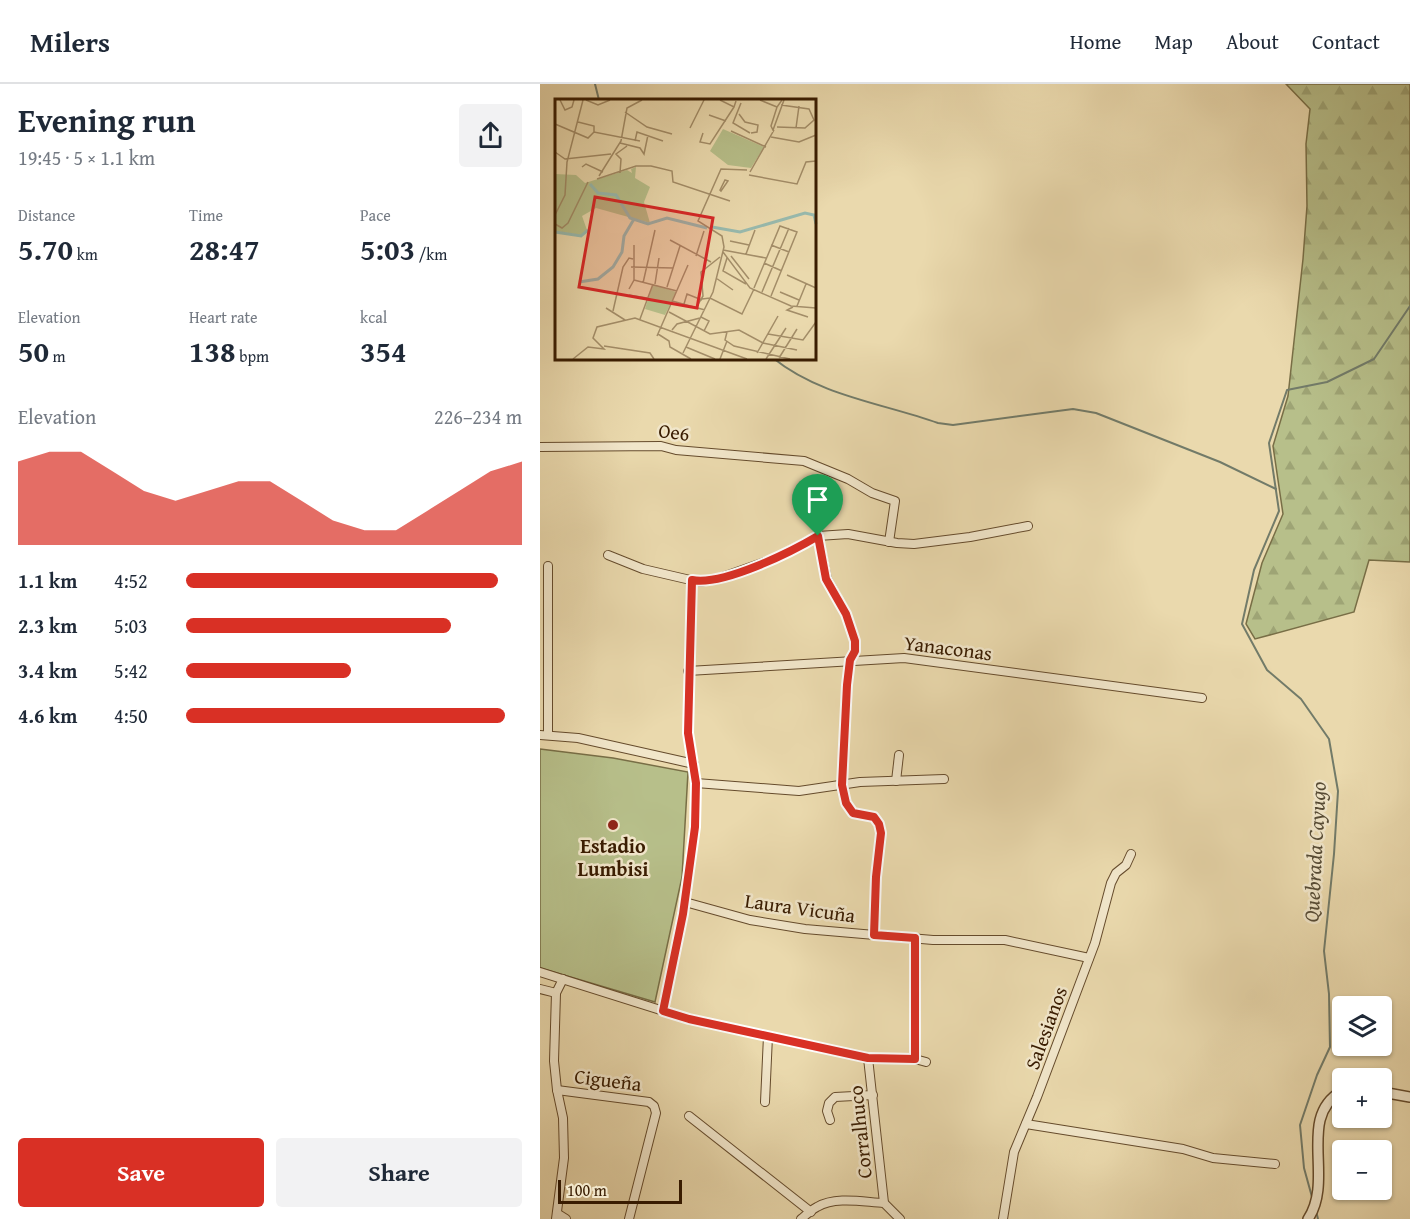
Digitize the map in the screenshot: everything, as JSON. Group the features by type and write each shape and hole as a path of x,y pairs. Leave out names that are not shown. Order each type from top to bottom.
{"street":[{"name":"Oe6","path":"540,447 661,446 676,450 804,460 848,479 872,493 895,501 889,542"},
{"path":"608,555 643,568 692,580 717,579 776,558 818,536 848,534 914,544 942,542 1028,526"},
{"path":"818,536 826,579 852,626 855,651 850,660 842,785 846,803 853,813 874,817 881,833 876,877 874,935"},
{"path":"548,566 544,735 578,738 694,764"},
{"path":"663,1011 685,902 695,827 696,783 688,733 692,580"},
{"name":"Yanaconas","path":"688,671 904,658 1202,698"},
{"path":"896,781 899,755"},
{"path":"696,783 799,790 944,779"},
{"name":"Salesianos","path":"1003,1219 1014,1152 1089,958 1111,883 1116,873 1126,865 1131,854"},
{"name":"Laura Vicuña","path":"685,902 750,920 805,929 915,938 1005,940 1089,958"},
{"path":"915,938 915,1059"},
{"path":"540,972 689,1019 868,1058 915,1059 926,1062"},
{"path":"563,979 556,993 554,1061 563,1118 564,1158 557,1216 566,1219"},
{"path":"540,989 556,993"},
{"path":"765,1102 768,1036"},
{"name":"Corralhuco","path":"868,1058 884,1203"},
{"name":"Cigueña","path":"557,1090 649,1102 654,1106 656,1113 629,1219"},
{"path":"1392,1094 1410,1097"},
{"path":"830,1120 827,1111 829,1103 835,1097 873,1095"},
{"path":"1313,1212 1321,1114 1325,1104 1332,1099"},
{"path":"689,1116 811,1212"},
{"path":"1026,1124 1183,1149 1213,1158 1275,1164"},
{"path":"801,1219 829,1202 884,1203 900,1219"}],"green space":[{"path":"1286,84 1410,84 1410,562 1369,560 1354,612 1255,639 1246,624 1262,563 1283,514 1273,446 1288,396 1307,206 1306,144 1310,109"},
{"name":"Estadio Lumbisi","path":"540,749 613,758 688,772 682,877 655,1002 540,968"}],"waterway":[{"path":"595,84 599,99"},
{"name":"Quebrada Cayugo","path":"1312,1197 1304,1168 1300,1125 1317,1075 1330,1047 1329,994 1324,951 1338,791 1329,739 1301,699 1267,670 1242,624 1254,570 1279,511 1269,443 1287,390 1327,382 1374,359 1410,306"},
{"path":"776,360 791,371 831,390 938,423 953,425 1073,409 1096,413 1220,462 1276,489"},
{"name":"Quebrada Cayugo","path":"1316,1211 1318,1219"}],"place":[{"name":"Estadio Lumbisi","path":"613,825"}],"route":[{"path":"818,536 826,579 852,626 855,641 847,685 842,785 848,809 853,813 874,817 881,833 876,877 874,935 915,938 915,1059 868,1058 689,1019 663,1011 683,914 695,827 696,783 688,733 692,580 699,582 717,579 743,570 776,558 818,536"}]}
